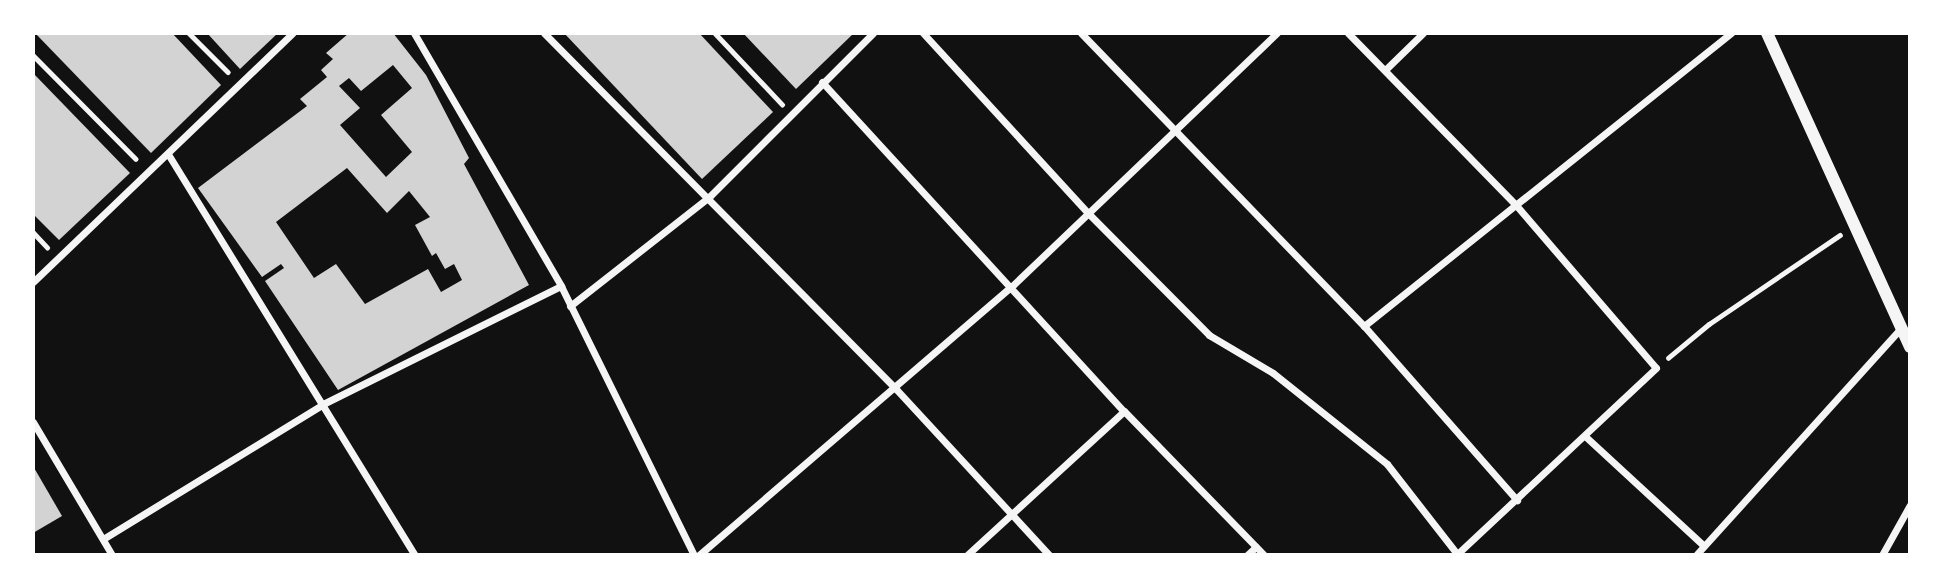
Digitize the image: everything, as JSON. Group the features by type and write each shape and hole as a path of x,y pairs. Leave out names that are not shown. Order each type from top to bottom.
{"street":[{"path":"33,282 241,86 293,33"},
{"path":"414,33 561,286 696,555 896,389 1011,287 1277,33"},
{"path":"544,33 896,389 1049,555"},
{"path":"570,306 709,197 790,113 873,33"},
{"path":"923,33 1087,213 1209,335 1273,373 1387,464 1456,554 1586,437 1656,368 1515,204 1348,33"},
{"path":"1081,33 1364,326 1517,500"},
{"path":"1385,71 1423,33"},
{"path":"1364,326 1731,33"},
{"path":"1767,33 1910,346"},
{"path":"822,82 1124,411 1264,555"},
{"path":"168,154 325,403 415,555"},
{"path":"103,538 325,403 561,286"},
{"path":"1696,555 1900,328"},
{"path":"967,555 1124,411"},
{"path":"33,422 112,555"},
{"path":"1586,437 1703,545"},
{"path":"1882,555 1910,505"},
{"path":"1247,555 1256,547"}],"path":[{"path":"189,33 241,86"},
{"path":"715,33 790,113"},
{"path":"33,55 148,172"},
{"path":"1656,368 1709,324 1853,226"}],"building":[{"path":"35,33 172,33 221,85 151,153"},
{"path":"207,33 278,33 240,69"},
{"path":"349,33 393,33 426,75 469,158 464,164 529,285 338,390 265,281 284,268 281,264 262,277 198,188 307,106 300,99 327,77 321,70 333,59 326,53","holes":["393,65 412,88 381,115 412,152 386,177 340,125 360,108 339,86 349,78 361,91","347,168 387,213 409,191 430,217 415,225 432,256 436,253 445,269 454,264 462,280 441,292 428,269 365,304 336,264 314,278 276,222"]},
{"path":"564,33 699,33 773,112 702,179"},
{"path":"743,33 854,33 796,89"},
{"path":"33,73 130,173 59,240 33,214"},
{"path":"33,466 62,516 33,533"}]}
